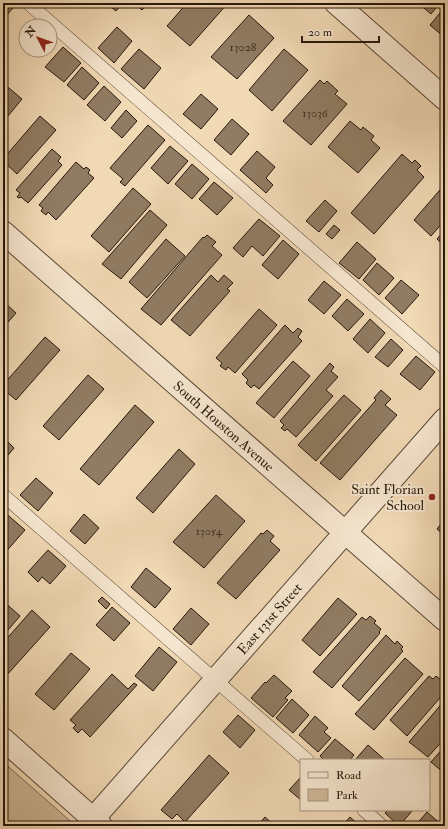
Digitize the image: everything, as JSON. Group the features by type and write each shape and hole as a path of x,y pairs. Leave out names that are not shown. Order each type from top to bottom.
{"street":[{"path":"336,3 445,99"},
{"name":"South Houston Avenue","path":"3,232 445,620"},
{"name":"East 131st Street","path":"97,822 215,680 445,419"},
{"path":"3,740 97,822"}],"lane":[{"path":"28,3 445,367"},
{"path":"3,495 306,759"},
{"path":"365,811 382,826"}],"green space":[{"path":"3,762 76,826 3,826"}],"building":[{"path":"3,3 9,3 14,7 3,19"},
{"path":"106,3 123,3 116,11"},
{"path":"187,3 228,3 190,46 167,26"},
{"path":"418,3 440,3 431,14"},
{"path":"135,4 148,4 142,10"},
{"path":"445,7 445,38 430,25"},
{"path":"249,15 274,38 237,79 211,57"},
{"path":"117,27 132,41 114,63 98,48"},
{"path":"63,47 81,63 64,82 45,67 53,58 58,58 58,53"},
{"path":"139,49 161,68 144,89 121,69"},
{"path":"284,49 308,70 272,111 249,90"},
{"path":"82,67 99,83 84,100 67,85"},
{"path":"320,80 324,84 327,81 338,91 335,94 347,104 311,145 283,121"},
{"path":"3,83 22,99 3,122"},
{"path":"104,86 121,102 105,121 87,105"},
{"path":"201,94 218,109 201,129 183,114"},
{"path":"126,110 137,121 122,138 111,128"},
{"path":"40,116 56,130 17,174 3,161 3,159"},
{"path":"232,119 249,134 231,155 214,140"},
{"path":"350,121 361,130 363,127 374,136 371,140 380,148 358,173 328,147"},
{"path":"148,125 165,140 125,186 120,182 123,179 110,168"},
{"path":"170,146 188,161 168,184 151,168"},
{"path":"52,149 61,157 58,161 62,165 28,203 21,197 17,197 20,193 16,190"},
{"path":"257,151 275,167 266,178 273,185 266,193 240,170"},
{"path":"402,154 412,163 415,160 421,166 417,170 424,177 374,234 351,213"},
{"path":"76,162 84,169 86,167 90,170 88,173 94,178 56,220 48,212 46,215 41,211 43,208 39,205"},
{"path":"192,164 209,179 192,199 175,184"},
{"path":"214,182 233,198 217,215 199,199"},
{"path":"445,184 445,220 431,236 414,220"},
{"path":"133,188 151,204 109,252 91,236"},
{"path":"325,200 337,211 319,232 306,221"},
{"path":"150,210 167,225 121,279 102,264"},
{"path":"259,219 280,236 263,256 252,246 243,257 233,248"},
{"path":"334,225 340,230 332,239 326,234"},
{"path":"445,230 445,247 437,239"},
{"path":"207,235 216,242 212,246 222,255 161,325 141,309 203,237 204,238"},
{"path":"166,239 185,256 147,298 129,282"},
{"path":"283,240 299,254 278,279 262,265"},
{"path":"357,242 376,259 359,279 339,263"},
{"path":"377,263 394,278 379,295 363,280"},
{"path":"211,275 218,282 224,275 233,283 227,289 230,291 190,336 171,320"},
{"path":"401,280 419,295 402,314 385,298"},
{"path":"324,281 341,295 324,314 308,300"},
{"path":"347,299 364,314 348,331 332,316"},
{"path":"3,301 16,313 3,328"},
{"path":"259,309 277,325 235,373 228,367 226,370 220,366 222,363 216,358"},
{"path":"370,319 385,333 368,353 353,339"},
{"path":"285,325 293,333 298,328 302,331 298,337 302,341 259,389 254,385 251,388 246,383 248,380 242,374"},
{"path":"45,337 60,350 16,400 3,389 3,385"},
{"path":"391,339 403,350 388,367 375,357"},
{"path":"416,356 435,372 420,390 400,374"},
{"path":"293,361 310,376 274,418 256,403"},
{"path":"330,363 334,367 331,371 338,377 326,390 333,396 296,437 287,429 285,431 281,428 284,425 280,421"},
{"path":"88,375 104,389 59,440 43,426"},
{"path":"381,390 391,399 385,405 397,415 340,480 320,463 376,400 374,398"},
{"path":"344,395 361,410 316,461 298,445"},
{"path":"135,405 154,422 99,485 80,469"},
{"path":"3,437 14,448 3,461"},
{"path":"179,449 195,464 153,513 136,498"},
{"path":"36,478 53,493 38,511 20,495"},
{"path":"216,495 245,521 204,568 173,542"},
{"path":"3,511 25,530 3,555"},
{"path":"84,514 99,528 85,544 70,531"},
{"path":"445,519 445,536 437,529"},
{"path":"267,530 274,536 270,541 280,550 236,599 217,583 261,533 263,534"},
{"path":"48,550 66,566 50,584 42,577 38,582 28,572"},
{"path":"146,568 171,589 155,608 131,587"},
{"path":"102,597 110,604 106,609 98,601"},
{"path":"338,598 357,614 320,656 302,640"},
{"path":"3,601 20,616 3,636"},
{"path":"112,607 130,623 114,641 96,625"},
{"path":"191,608 209,624 191,645 173,629"},
{"path":"32,610 50,627 6,676 3,673 3,643"},
{"path":"370,616 376,621 374,623 381,629 379,632 380,633 332,688 313,672 362,617 366,620"},
{"path":"386,635 395,644 397,641 403,647 401,649 403,651 359,701 342,686"},
{"path":"159,647 177,662 153,691 135,676"},
{"path":"71,653 90,669 54,710 35,694"},
{"path":"405,658 423,674 374,730 355,714"},
{"path":"112,674 128,689 134,683 137,685 90,737 82,729 78,733 73,728 76,725 70,720"},
{"path":"274,675 292,691 285,698 288,700 273,717 251,698 265,682 266,683"},
{"path":"429,676 433,679 436,676 445,683 443,687 445,688 445,692 407,736 390,720"},
{"path":"292,699 309,715 293,733 276,718"},
{"path":"445,700 445,738 428,757 409,742"},
{"path":"238,715 255,730 240,748 223,732"},
{"path":"315,716 328,728 324,732 331,738 318,752 299,735"},
{"path":"335,739 354,755 351,759 323,759 320,756"},
{"path":"368,745 384,759 356,759"},
{"path":"445,746 445,774 431,762"},
{"path":"209,755 229,773 185,822 177,814 172,819 161,810"},
{"path":"300,778 300,799 289,790"},
{"path":"387,811 412,811 399,826 385,813"},
{"path":"427,812 443,826 415,826"},
{"path":"265,817 275,826 257,826"},
{"path":"350,817 360,826 342,826"}],"place":[{"name":"Saint Florian School","path":"432,497"}]}
